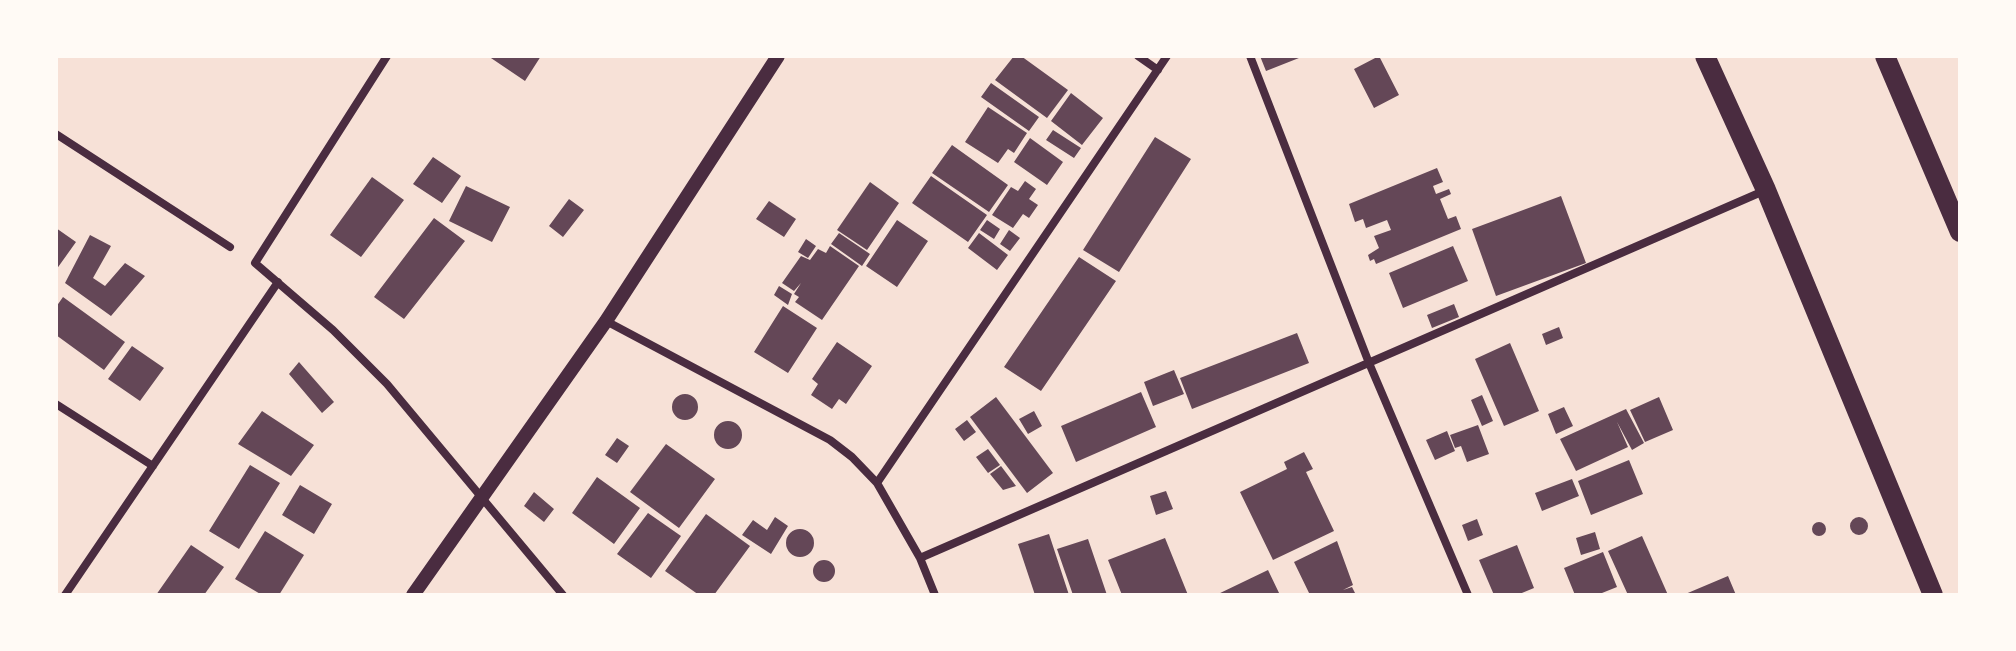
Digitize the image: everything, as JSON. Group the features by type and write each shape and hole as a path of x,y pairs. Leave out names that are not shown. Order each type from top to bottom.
{"main road":[{"path":"1705,56 1766,190 1933,595"},
{"path":"1885,56 1960,232"}],"street":[{"path":"387,56 255,263 333,330 387,384 563,595"},
{"path":"413,595 481,494 606,321 778,56"},
{"path":"1138,56 1158,70"},
{"path":"877,483 1167,56"},
{"path":"1250,56 1369,363 1468,595"},
{"path":"56,134 230,247"},
{"path":"920,558 1766,190"},
{"path":"65,595 278,282"},
{"path":"606,321 830,440 877,483 920,558 935,595"},
{"path":"56,404 153,466"}],"building":[{"path":"488,56 541,56 525,81"},
{"path":"1014,56 1021,56 1068,90 1047,118 995,80"},
{"path":"1260,56 1304,56 1266,71"},
{"path":"1379,56 1399,95 1374,108 1354,69"},
{"path":"991,83 1039,117 1029,131 981,97"},
{"path":"1071,93 1103,118 1082,145 1051,121"},
{"path":"988,107 1027,133 1014,153 1008,149 998,163 965,142"},
{"path":"1053,130 1081,148 1074,158 1046,140"},
{"path":"1155,137 1191,159 1119,272 1083,250"},
{"path":"1030,138 1063,162 1047,185 1014,162"},
{"path":"952,145 1008,185 989,212 932,173"},
{"path":"433,157 461,176 442,203 413,184"},
{"path":"1437,168 1443,182 1433,186 1436,194 1449,189 1451,194 1440,199 1448,219 1456,216 1461,229 1376,264 1374,259 1370,261 1368,255 1379,248 1374,236 1391,230 1387,220 1366,228 1363,219 1355,222 1349,204"},
{"path":"931,176 987,215 968,242 912,203"},
{"path":"372,177 404,200 361,257 330,235"},
{"path":"1025,181 1036,189 1029,199 1038,205 1029,218 1023,214 1013,228 992,215 1011,187 1018,191"},
{"path":"870,182 899,203 867,250 837,230"},
{"path":"466,186 510,207 492,242 449,221"},
{"path":"1561,196 1586,263 1496,296 1472,229"},
{"path":"569,199 584,210 563,237 549,226"},
{"path":"769,201 796,219 784,237 756,219"},
{"path":"434,218 465,241 404,319 374,297"},
{"path":"897,220 928,241 897,287 866,266"},
{"path":"987,220 1000,229 994,239 980,230"},
{"path":"56,228 76,242 56,270"},
{"path":"1009,230 1020,238 1010,251 1000,244"},
{"path":"839,233 870,254 862,266 831,244"},
{"path":"979,233 1008,255 997,270 968,248"},
{"path":"90,235 111,246 93,278 105,286 125,263 145,276 111,316 65,283"},
{"path":"806,239 816,246 808,258 798,252"},
{"path":"830,246 859,266 822,320 795,302 799,297 794,294 801,283 794,291 782,283 801,256 810,260 818,249 826,253"},
{"path":"1453,246 1468,281 1403,308 1389,273"},
{"path":"1079,257 1116,281 1041,391 1004,367"},
{"path":"779,286 792,294 788,305 774,295"},
{"path":"63,297 125,342 104,370 56,335 56,307"},
{"path":"1454,304 1459,317 1432,328 1427,315"},
{"path":"783,306 817,328 788,373 754,352"},
{"path":"1559,327 1563,338 1546,345 1542,334"},
{"path":"1297,333 1309,363 1192,409 1180,378"},
{"path":"837,342 872,366 846,404 839,399 832,409 811,395 818,384 812,379"},
{"path":"1510,343 1539,411 1504,426 1475,359"},
{"path":"132,346 164,368 140,401 108,379"},
{"path":"299,362 334,402 322,413 289,374"},
{"path":"1174,370 1184,394 1153,406 1144,382"},
{"path":"1141,392 1156,427 1076,462 1061,426"},
{"path":"685,394 694,398 698,407 694,416 685,420 676,416 672,407 676,398"},
{"path":"1482,395 1493,421 1482,426 1471,400"},
{"path":"996,397 1053,473 1027,493 970,417"},
{"path":"1659,397 1673,430 1645,442 1630,410"},
{"path":"1564,407 1573,426 1556,434 1548,414"},
{"path":"1626,409 1644,443 1632,450 1617,422 1628,447 1576,471 1560,439"},
{"path":"262,411 314,445 291,476 238,444"},
{"path":"1034,411 1042,426 1028,434 1019,419"},
{"path":"967,420 976,432 964,441 955,429"},
{"path":"728,421 738,425 742,435 738,445 728,449 718,445 714,435 718,425"},
{"path":"1478,425 1489,454 1467,462 1461,446 1455,448 1450,435"},
{"path":"1447,431 1455,451 1435,460 1426,440"},
{"path":"617,438 629,446 617,463 605,455"},
{"path":"666,444 715,479 679,528 630,492"},
{"path":"988,449 1000,465 988,473 976,457"},
{"path":"1304,452 1313,469 1306,472 1334,531 1273,560 1240,492 1287,469 1284,462"},
{"path":"1629,460 1643,494 1591,515 1578,481"},
{"path":"250,465 280,483 239,549 209,531"},
{"path":"1001,466 1016,486 1003,490 990,474"},
{"path":"597,477 640,508 614,544 572,513"},
{"path":"1572,479 1579,496 1542,511 1535,493"},
{"path":"300,485 332,504 314,534 282,515"},
{"path":"1166,491 1173,509 1156,515 1150,496"},
{"path":"534,492 554,509 544,522 524,506"},
{"path":"648,513 681,536 651,578 617,554"},
{"path":"706,514 750,546 714,595 699,595 665,571"},
{"path":"775,517 788,526 771,554 742,535 753,520 767,530"},
{"path":"1855,517 1863,517 1868,526 1866,533 1855,535 1850,530 1850,522"},
{"path":"1477,519 1483,535 1468,541 1462,525"},
{"path":"1819,522 1826,529 1819,536 1812,529"},
{"path":"800,529 810,533 814,543 810,553 800,557 790,553 786,543 790,533"},
{"path":"265,531 304,555 279,595 262,595 235,579"},
{"path":"1595,532 1600,549 1581,555 1576,538"},
{"path":"1049,534 1069,595 1035,595 1018,544"},
{"path":"1642,536 1668,595 1628,595 1608,551"},
{"path":"1165,538 1188,595 1122,595 1108,560"},
{"path":"1088,539 1107,595 1073,595 1057,549"},
{"path":"1337,541 1353,585 1343,590 1352,587 1356,595 1310,595 1294,562"},
{"path":"191,545 224,567 204,595 156,595"},
{"path":"1517,545 1534,588 1517,595 1494,595 1479,560"},
{"path":"1603,552 1617,587 1597,595 1575,595 1564,568"},
{"path":"824,560 832,563 835,571 832,579 824,582 816,579 813,571 816,563"},
{"path":"1268,570 1280,595 1216,595"},
{"path":"1728,576 1736,595 1683,595"}]}
